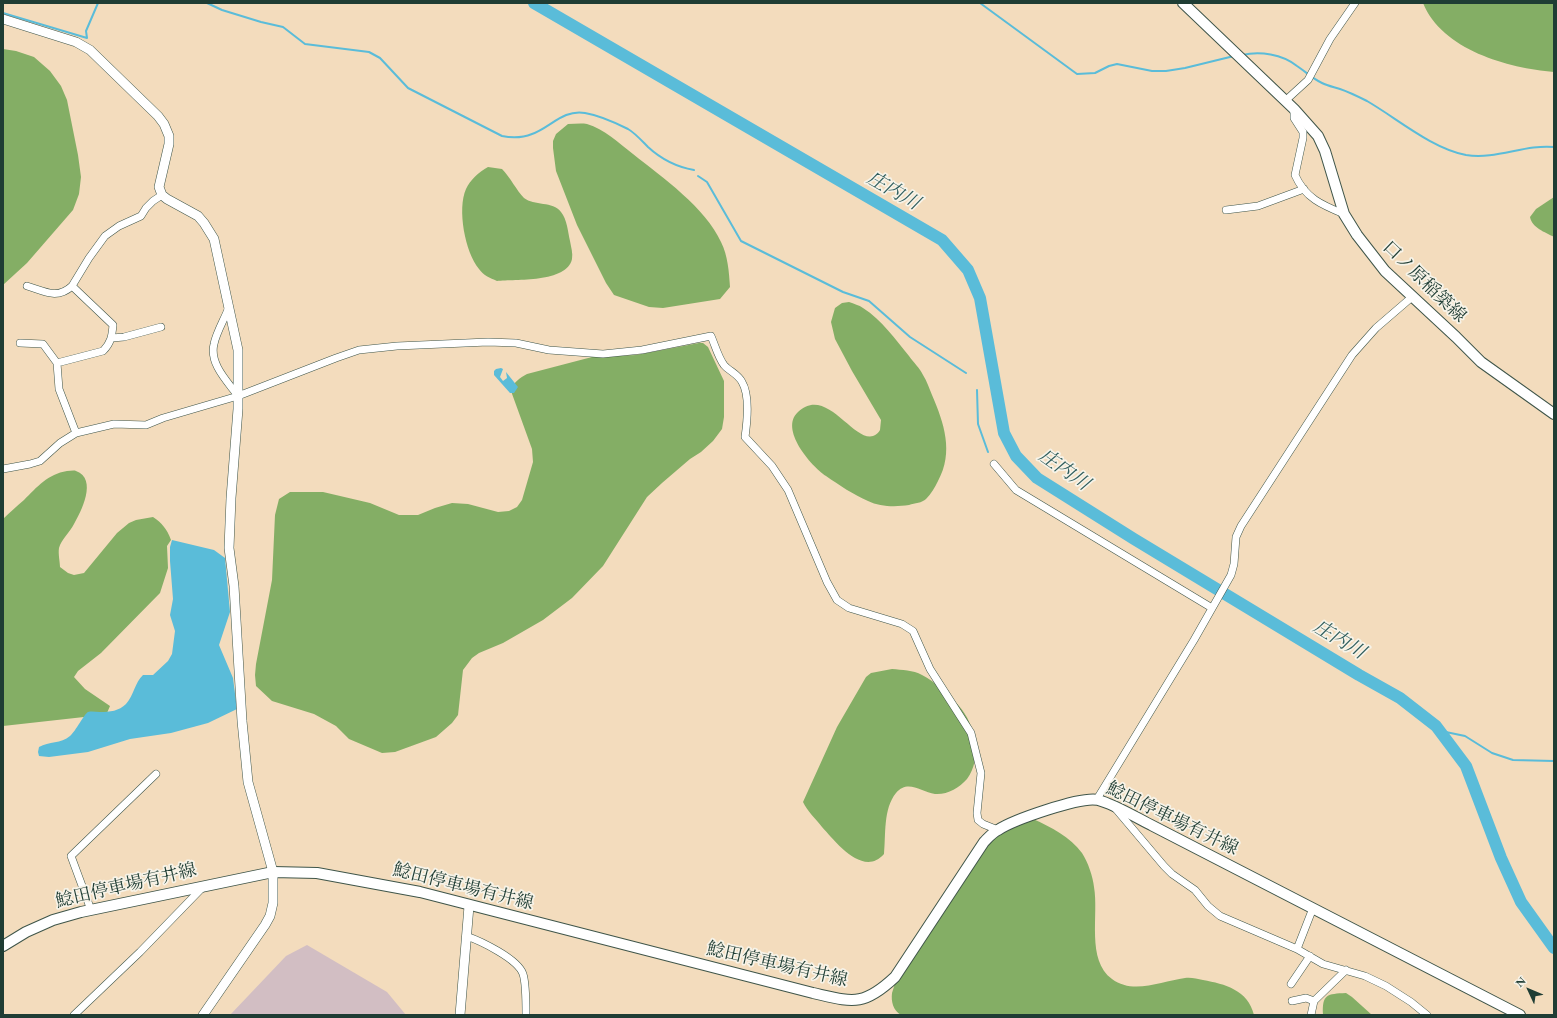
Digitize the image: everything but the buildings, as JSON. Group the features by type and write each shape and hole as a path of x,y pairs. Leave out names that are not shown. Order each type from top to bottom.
{"main road":[{"name":"口ノ原稲築線","path":"1183,3 1294,109 1318,136 1323,143 1344,214 1369,252 1385,271 1481,362 1554,414"},
{"name":"鯰田停車場有井線","path":"3,946 26,932 53,920 92,910 273,872 317,873 351,878 420,892 469,906 813,993 848,1001 864,999 880,991 895,977 984,842 998,830 1018,820 1061,806 1097,799 1520,1015"}],"street":[{"path":"1285,101 1308,80 1330,38 1355,3"},
{"path":"3,19 76,42 90,50 158,116 164,124 169,136 169,144 159,187 162,195 192,212 204,223 214,239 238,350 238,396 234,468 230,498 229,548 234,586 242,721 248,782 273,872 274,903 270,916 260,934 203,1015"},
{"path":"1294,109 1294,118 1303,132 1296,175 1304,189 1315,201 1344,214"},
{"path":"1226,210 1258,206 1304,189"},
{"path":"27,286 54,294 62,293 72,286 89,258 105,236 119,226 141,216 153,201 162,195"},
{"path":"57,363 103,351 109,345 112,338 113,325 72,286"},
{"path":"1097,799 1194,640 1231,575 1234,564 1236,537 1241,526 1294,442 1352,355 1376,328 1412,297"},
{"path":"229,306 214,344 214,357 219,370 238,396"},
{"path":"112,338 124,337 162,327"},
{"path":"3,469 40,461 60,443 76,434 114,424 146,425 163,418 238,396 329,360 359,350 397,346 488,342 516,343 549,350 603,354 642,350 712,336 720,358 725,366 739,377 744,386 746,408 745,437 772,466 788,490 826,582 837,600 849,608 902,624 913,631 930,669 971,733 981,773 977,813 978,820 983,824 998,830"},
{"path":"20,343 43,344 57,363 59,389 76,434"},
{"path":"994,464 1016,490 1213,607"},
{"path":"92,910 71,856 156,774"},
{"path":"1113,806 1164,866 1172,874 1195,890 1208,906 1220,916 1297,949 1322,964 1365,976 1386,986 1411,1002 1427,1015"},
{"path":"74,1015 140,952 204,886"},
{"path":"460,1015 469,906"},
{"path":"1297,949 1313,908"},
{"path":"466,936 476,939 512,960 522,974 526,1015"},
{"path":"1290,984 1310,956"},
{"path":"1311,1015 1314,1001 1346,970"},
{"path":"1292,1001 1306,998 1314,1001"}],"shaded area":[{"path":"307,945 387,992 406,1015 230,1015 286,956"}],"green space":[{"path":"1423,3 1554,3 1554,72 1517,66 1478,54 1445,33 1432,19"},
{"path":"3,49 16,51 34,57 50,71 61,86 67,100 81,177 79,194 73,210 27,263 3,285 4,139"},
{"path":"568,124 587,124 593,126 617,141 670,183 705,217 721,242 728,264 730,287 720,299 663,308 649,307 614,295 606,283 577,225 556,171 553,141 556,134"},
{"path":"488,167 502,169 524,198 533,202 553,206 561,212 565,218 572,250 572,259 568,267 551,276 497,281 485,275 479,269 474,262 466,241 462,219 462,208 463,197 470,182 481,171"},
{"path":"1554,197 1554,237 1536,227 1531,221 1530,217 1536,209"},
{"path":"849,302 858,305 876,318 888,330 922,372 940,416 946,438 946,459 943,470 930,495 920,502 904,506 888,506 873,503 857,496 820,471 799,447 795,437 792,428 793,419 798,412 808,406 819,405 829,409 865,436 873,436 880,430 881,420 835,339 831,322 835,308 842,303"},
{"path":"703,343 708,347 724,381 724,417 722,429 713,441 701,452 690,459 647,497 603,566 572,598 543,620 503,643 479,653 472,658 463,670 458,715 452,723 436,737 395,752 382,753 349,739 336,726 314,714 272,701 256,686 256,664 272,580 275,515 279,499 290,492 323,492 370,503 399,515 418,515 452,503 468,504 498,512 509,511 517,507 522,500 533,462 532,449 511,391 513,385 517,381 527,374 592,357 636,355"},
{"path":"67,471 75,471 83,475 87,488 84,504 59,548 60,567 68,573 74,575 84,573 117,533 129,523 136,520 153,517 164,527 171,540 167,546 168,568 160,593 101,653 78,671 74,677 85,689 110,706 107,713 102,715 3,726 3,519 48,478"},
{"path":"892,669 919,673 937,685 965,713 973,731 976,751 975,761 972,771 967,779 957,788 948,792 935,794 915,788 905,787 896,793 892,799 887,814 884,854 876,860 867,862 850,855 842,848 812,815 803,802 837,727 866,677 871,673"},
{"path":"1033,819 1066,837 1082,853 1086,861 1094,887 1096,949 1099,961 1104,971 1112,979 1120,984 1138,987 1187,978 1194,978 1227,986 1241,994 1247,1000 1254,1015 901,1015 898,1013 893,1006 892,993 904,955 984,848 1004,828"},
{"path":"1346,993 1372,1015 1323,1015 1324,1003 1327,996"}],"water":[{"path":"496,369 503,369 500,377 503,381 507,378 506,372 518,387 514,393 510,393 494,375 494,371"},
{"path":"172,540 214,550 225,558 230,612 219,645 233,678 237,709 208,723 171,733 130,739 88,752 49,757 39,756 39,747 66,739 72,734 88,712 117,710 126,704 140,678 143,675 153,675 168,661 172,654 175,631 170,615 173,599 170,561 170,547"}],"waterway":[{"path":"3,13 87,38 86,31 98,3"},
{"path":"207,3 222,10 283,27 305,44 369,52 380,58 408,88 502,136 517,137 528,135 539,131 563,116 585,113 628,129 664,159 675,165 694,170"},
{"name":"庄内川","path":"534,3 942,240 968,270 980,298 1004,433 1016,456 1037,478 1134,539 1359,675 1400,698 1436,726 1466,766 1501,858 1521,902 1554,948"},
{"path":"980,3 1077,74 1095,73 1117,64 1152,71 1166,71 1234,56"},
{"path":"1242,55 1256,53 1271,54 1285,59 1326,85 1340,89 1367,101 1427,140 1466,155 1477,156 1532,148 1554,147"},
{"path":"698,176 707,182 741,241 843,292 869,301 910,337 966,373"},
{"path":"977,390 978,424 988,452"},
{"path":"1441,731 1465,736 1492,753 1513,760 1554,761"}]}
